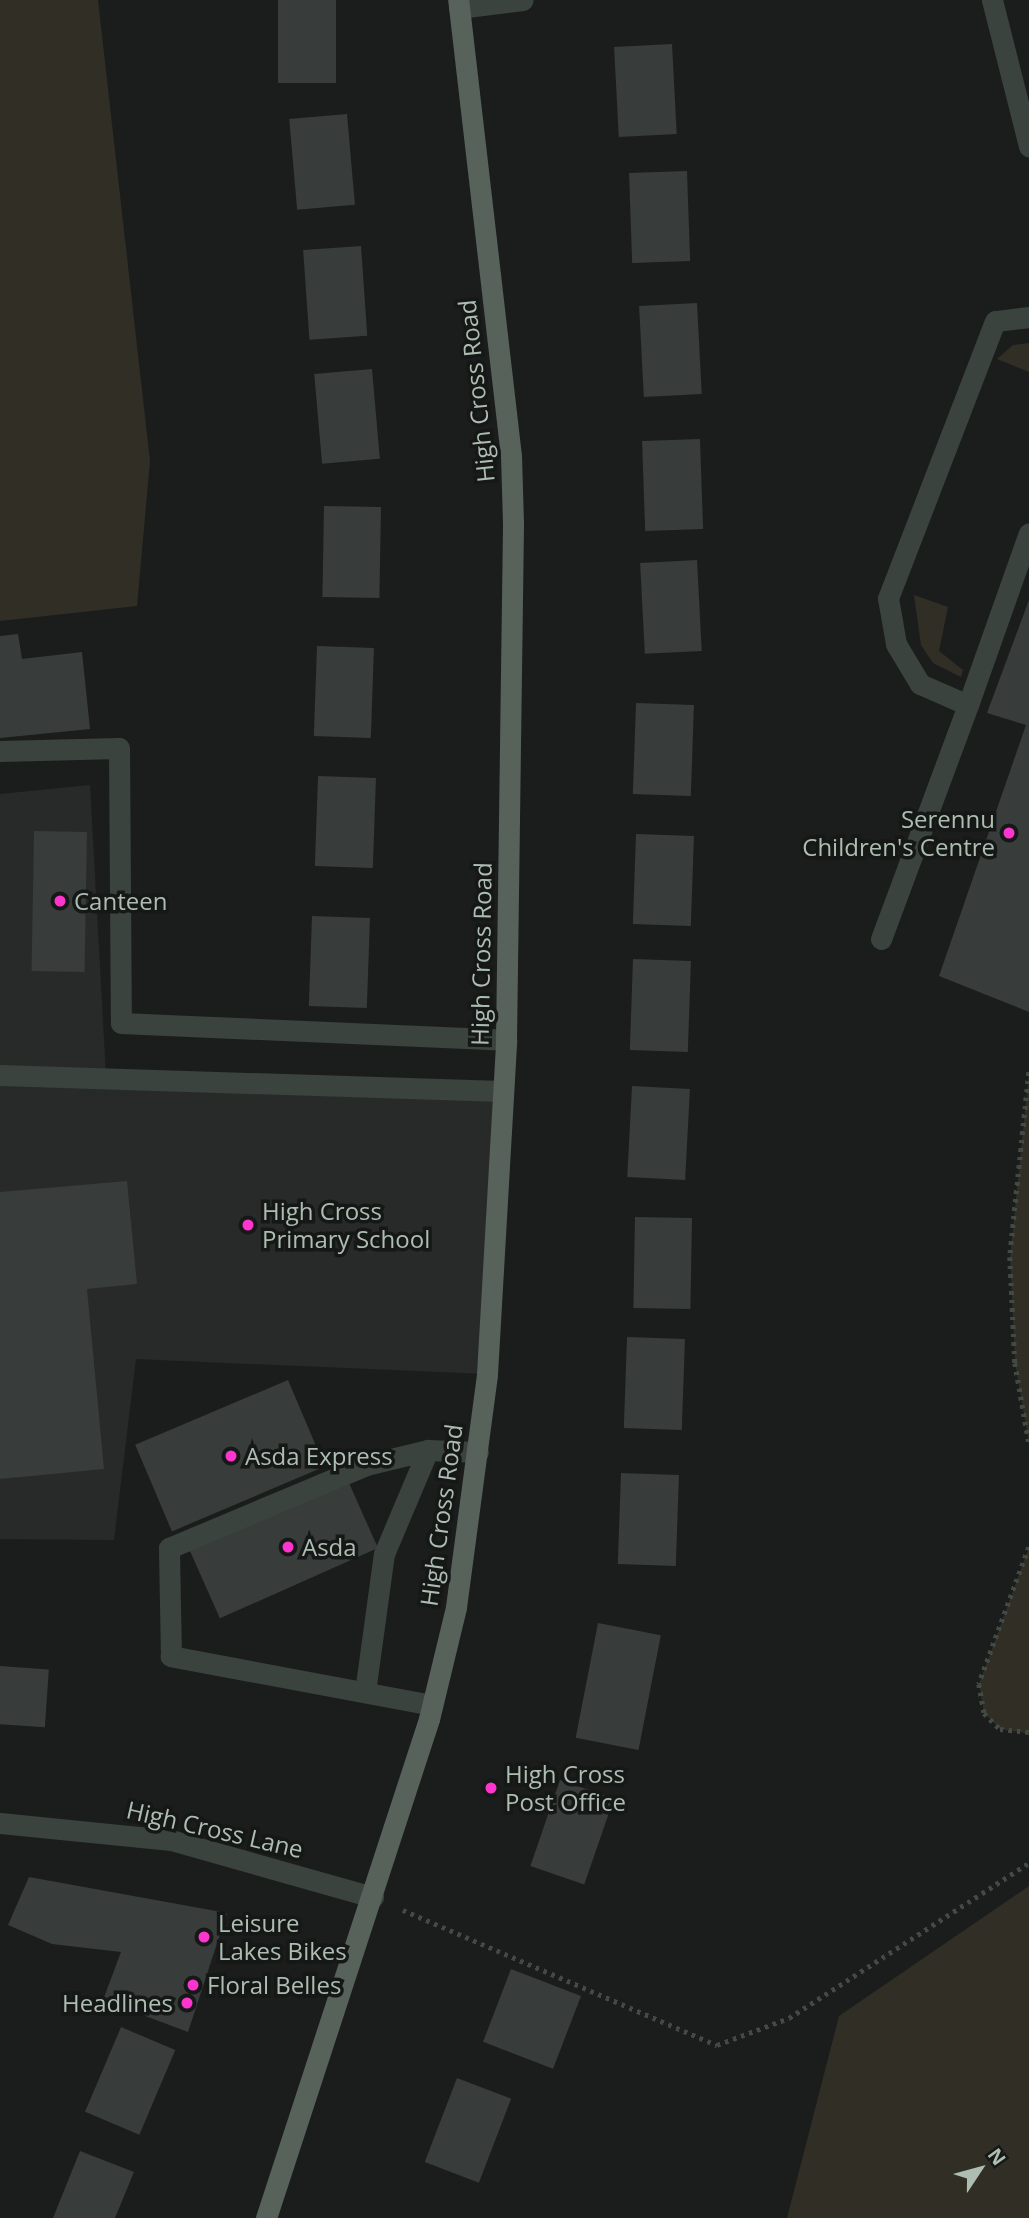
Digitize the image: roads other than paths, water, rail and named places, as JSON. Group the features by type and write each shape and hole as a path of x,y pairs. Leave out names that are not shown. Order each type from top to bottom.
{"main road":[{"name":"High Cross Road","path":"267,2218 373,1897 432,1705 456,1607 478,1452 506,1040 511,456 458,4"}],"street":[{"path":"458,4 523,0"},
{"path":"992,0 1029,146"},
{"path":"968,705 920,684 896,644 888,598 995,321 1029,317"},
{"path":"881,939 1029,533"},
{"path":"0,751 119,748 121,1023 506,1040"},
{"path":"0,1074 502,1091"},
{"path":"365,1692 384,1554 428,1450"},
{"path":"432,1705 171,1656 169,1548 366,1465 428,1450 478,1452"},
{"name":"High Cross Lane","path":"0,1823 171,1840 373,1897"}],"place":[{"name":"Serennu Children's Centre","path":"1009,833"},
{"name":"Canteen","path":"60,901"},
{"name":"High Cross Primary School","path":"248,1225"},
{"name":"Asda Express","path":"231,1456"},
{"name":"Asda","path":"288,1547"},
{"name":"High Cross Post Office","path":"491,1788"},
{"name":"Leisure Lakes Bikes","path":"204,1937"},
{"name":"Floral Belles","path":"193,1985"},
{"name":"Headlines","path":"187,2003"}]}
